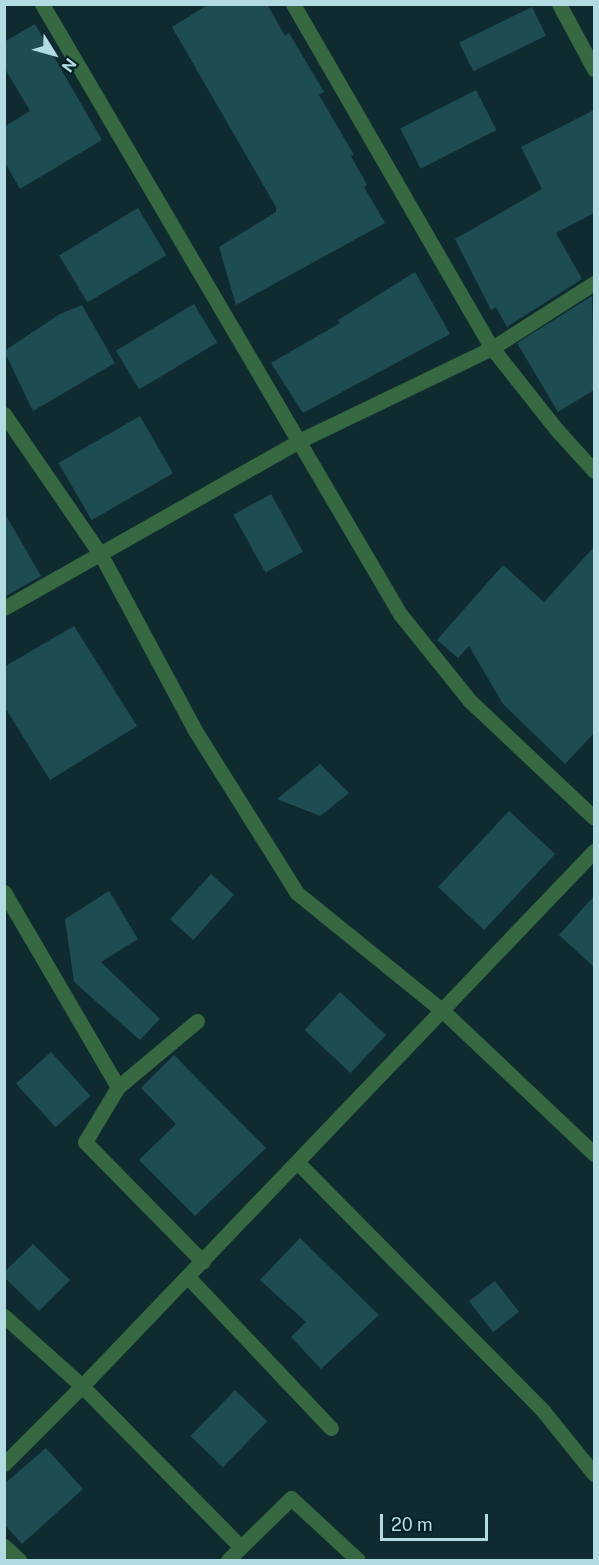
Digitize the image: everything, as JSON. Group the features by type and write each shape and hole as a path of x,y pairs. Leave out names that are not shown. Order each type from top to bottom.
{"street":[{"path":"42,4 139,174 301,440 399,614 470,700 594,818"},
{"path":"293,4 492,348 557,430 594,471"},
{"path":"559,4 594,69"},
{"path":"4,608 301,440 492,348 594,283"},
{"path":"4,414 100,555 196,732 297,893 444,1012 594,1154"},
{"path":"4,1464 444,1012 594,851"},
{"path":"4,892 118,1087"},
{"path":"197,1021 118,1087 85,1142 203,1262"},
{"path":"298,1163 544,1412 594,1474"},
{"path":"188,1277 331,1428"},
{"path":"4,1316 82,1386 241,1547"},
{"path":"228,1560 291,1498 358,1560"},
{"path":"4,1546 19,1560"}],"building":[{"path":"209,4 267,4 285,36 289,33 324,92 319,95 354,155 351,156 367,185 364,187 385,223 236,305 219,247 276,212 276,207 172,27"},
{"path":"532,7 546,36 473,71 459,43"},
{"path":"35,24 102,140 20,189 4,161 4,127 30,111 4,67 4,42"},
{"path":"476,90 496,130 421,169 400,129"},
{"path":"594,110 594,213 556,233 582,279 507,327 496,307 491,310 455,239 542,189 521,147"},
{"path":"138,208 166,255 87,303 59,255"},
{"path":"415,272 450,334 303,413 271,363 340,323 338,320"},
{"path":"592,296 594,390 558,412 517,343"},
{"path":"194,304 217,343 139,389 116,351"},
{"path":"82,305 115,363 33,411 4,351 60,314"},
{"path":"140,416 173,473 92,520 59,463"},
{"path":"271,494 303,552 265,573 233,515"},
{"path":"4,512 41,576 4,597"},
{"path":"594,547 594,733 565,764 503,704 469,646 458,658 437,640 503,565 544,602"},
{"path":"74,626 137,726 50,780 4,706 4,667"},
{"path":"320,764 349,793 320,816 277,799"},
{"path":"509,811 555,854 484,930 438,887"},
{"path":"211,874 234,895 193,940 170,919"},
{"path":"109,891 138,939 101,962 160,1019 140,1040 74,982 65,919"},
{"path":"594,896 594,967 559,935"},
{"path":"340,992 386,1035 351,1073 305,1030"},
{"path":"51,1052 90,1096 56,1127 16,1083"},
{"path":"174,1055 266,1148 195,1216 139,1160 176,1124 141,1088"},
{"path":"300,1238 379,1315 321,1369 291,1337 306,1322 260,1280"},
{"path":"33,1244 70,1280 39,1311 4,1277 4,1272"},
{"path":"495,1281 519,1312 493,1332 469,1301"},
{"path":"235,1390 267,1421 223,1467 191,1436"},
{"path":"46,1448 83,1489 22,1544 4,1524 4,1484"}]}
